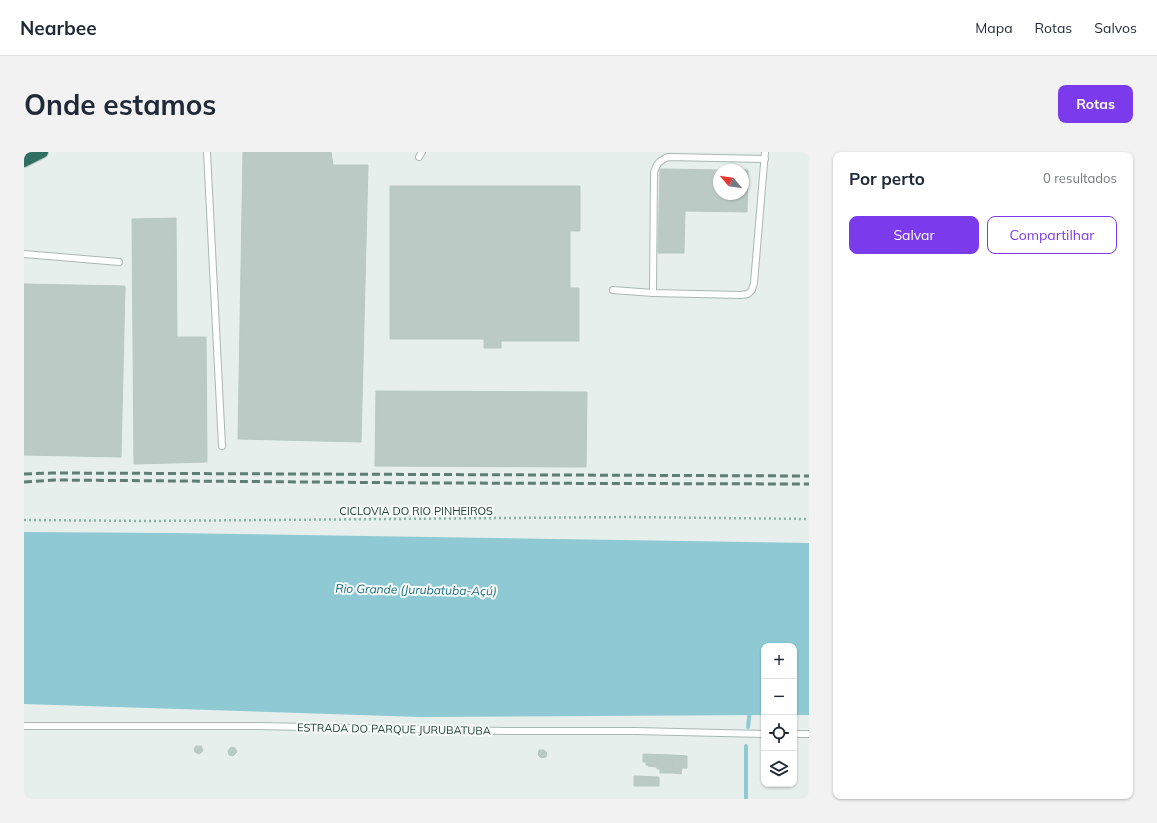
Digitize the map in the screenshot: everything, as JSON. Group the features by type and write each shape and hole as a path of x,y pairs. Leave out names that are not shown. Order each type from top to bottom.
{"highway":[{"path":"24,161 42,152"}],"lane":[{"path":"207,152 222,446"},
{"path":"613,290 741,296 748,294 752,290 754,283 766,152"},
{"path":"653,293 654,173 656,166 661,160 668,157 765,159"},
{"path":"24,254 119,262"},
{"name":"ESTRADA DO PARQUE JURUBATUBA","path":"24,726 257,726 490,731 635,731 761,734"},
{"path":"797,734 809,734"}],"path":[{"name":"CICLOVIA DO RIO PINHEIROS","path":"24,520 148,521 618,517 809,519"}],"water":[{"name":"Rio Grande (Jurubatuba-Açú)","path":"24,532 809,543 809,715 797,715 797,643 761,643 761,715 420,717 24,704"}],"building":[{"path":"243,152 331,152 333,165 368,165 361,442 238,439"},
{"path":"660,169 713,170 713,200 747,200 747,212 685,211 684,253 658,253"},
{"path":"390,186 580,186 580,231 570,231 570,288 579,288 579,341 501,341 501,348 484,348 484,339 390,339"},
{"path":"176,218 177,337 206,337 207,462 134,464 132,219"},
{"path":"24,284 125,286 121,457 24,455"},
{"path":"376,391 587,392 586,467 375,466"},
{"path":"196,746 201,746 203,750 199,754 195,752 194,749"},
{"path":"231,747 235,748 237,752 233,756 229,755 228,751"},
{"path":"539,750 544,750 547,753 546,757 541,758 538,755"},
{"path":"643,754 673,755 673,773 660,773 660,769 657,769 657,767 646,765 646,762 643,762"},
{"path":"673,755 687,756 687,768 682,768 681,774 673,773"},
{"path":"634,776 659,777 659,786 634,786"}],"waterway":[{"path":"748,727 750,710"},
{"path":"746,746 746,799"}],"railway":[{"path":"24,474 809,476"},
{"path":"24,482 55,480 809,484"}]}
